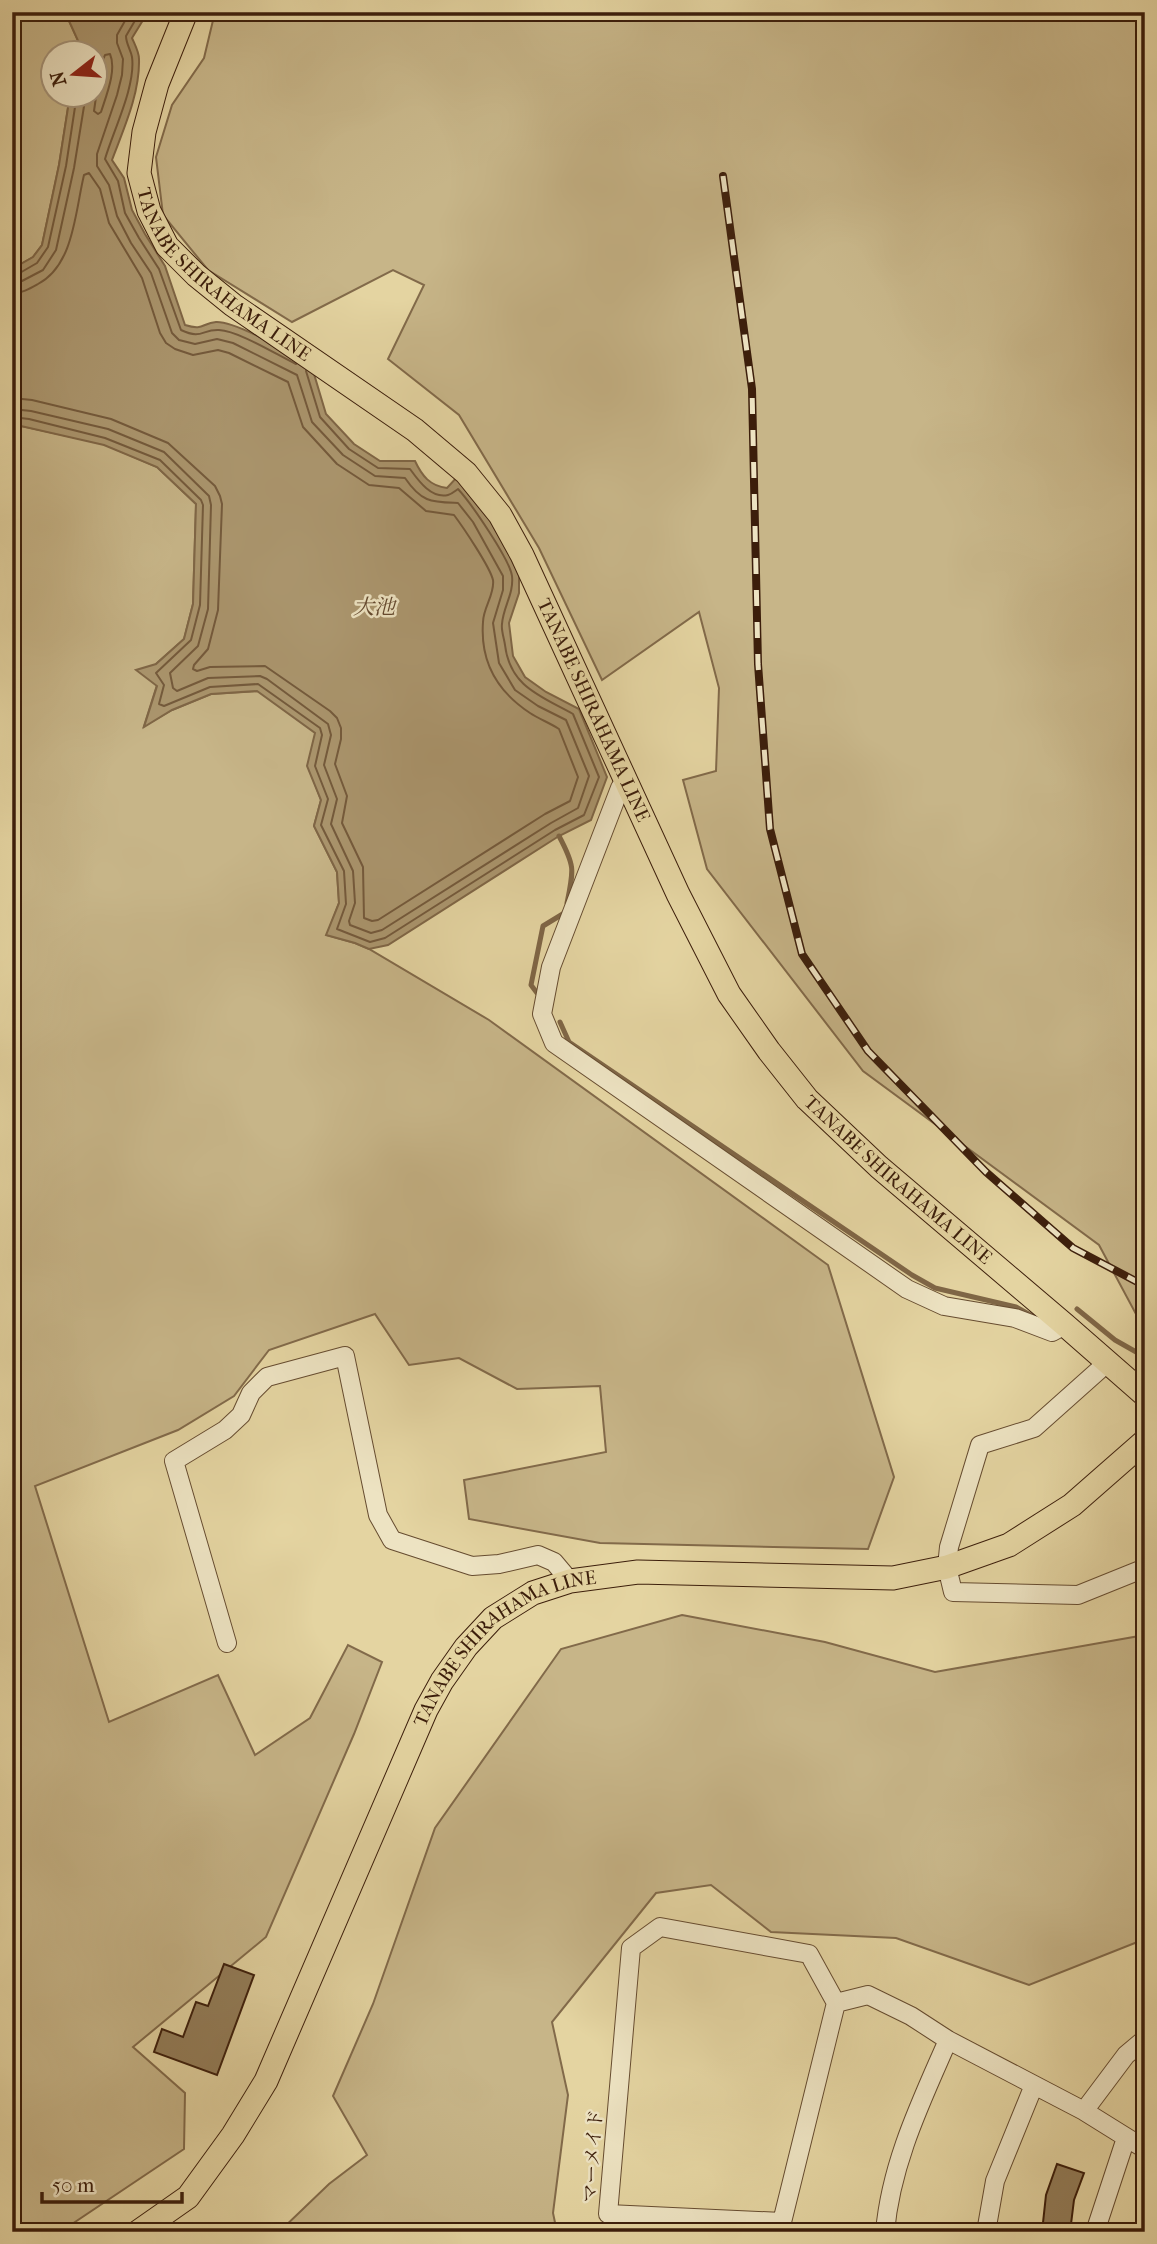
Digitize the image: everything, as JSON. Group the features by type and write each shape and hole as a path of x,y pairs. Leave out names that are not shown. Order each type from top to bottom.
{"main road":[{"name":"TANABE SHIRAHAMA LINE","path":"186,12 157,84 144,132 139,173 149,211 167,246 196,275 233,305 415,430 466,472 500,515 522,555 678,894 729,994 769,1051 807,1099 879,1167 1145,1395"},
{"name":"TANABE SHIRAHAMA LINE","path":"138,2232 188,2197 233,2135 266,2081 426,1710 466,1647 493,1618 533,1593 570,1581 638,1572 893,1577 947,1567 1009,1545 1072,1506 1145,1441"}],"street":[{"path":"626,779 620,788 551,967 542,1014 554,1043 907,1289 944,1307 1015,1318 1052,1332 1065,1325"},
{"path":"227,1643 174,1461 225,1430 241,1415 251,1393 267,1377 345,1356 378,1515 392,1540 472,1566 499,1564 538,1555 554,1562 570,1581"},
{"path":"1108,1362 1034,1429 980,1445 949,1547 947,1567 953,1592 1078,1595 1145,1569"},
{"name":"マーメイド","path":"660,1927 809,1954 836,2003 782,2222 608,2214 631,1948 660,1927"},
{"path":"836,2003 868,1994 911,2016 948,2040 1084,2111 1145,2149"},
{"path":"1084,2111 1125,2055 1145,2039"},
{"path":"885,2232 898,2160 923,2094 948,2040"},
{"path":"986,2232 995,2181 1034,2085"},
{"path":"1095,2232 1126,2138"}],"shaded area":[{"path":"12,12 65,12 77,38 38,38 38,108 68,108 59,165 42,245 33,257 12,269"},
{"path":"215,12 1145,12 1145,1318 1137,1316 1099,1245 863,1071 707,869 683,780 716,771 719,688 699,612 602,680 539,548 459,415 388,359 424,285 393,270 292,322 208,270 163,215 156,157 172,105 204,58"},
{"path":"12,424 104,444 157,467 196,504 193,604 184,639 156,664 157,685 144,726 172,710 211,694 258,691 316,733 308,766 321,800 314,826 337,872 339,903 327,935 369,949 489,1020 828,1265 894,1477 868,1549 600,1543 469,1519 464,1480 606,1452 600,1386 517,1389 459,1358 409,1365 375,1314 269,1350 234,1396 178,1430 35,1486 109,1722 218,1675 255,1755 310,1718 348,1645 382,1662 354,1734 266,1937 133,2047 185,2093 184,2149 60,2232 12,2232"},
{"path":"682,1615 825,1642 935,1672 1145,1635 1145,1939 1029,1985 896,1938 771,1932 711,1885 656,1893 552,2022 568,2095 553,2213 557,2232 279,2232 329,2184 367,2155 333,2096 373,2004 435,1828 561,1649"}],"water":[{"name":"大池","path":"65,12 148,12 132,38 139,56 137,85 112,160 124,178 132,210 165,266 185,325 199,327 216,322 225,323 264,339 311,364 326,414 354,444 380,461 415,461 427,479 441,487 447,488 458,476 486,513 519,571 519,593 509,623 513,656 525,677 546,692 579,709 607,777 591,820 559,836 388,945 369,949 326,935 339,903 337,872 314,826 321,800 307,766 315,733 257,691 211,694 172,710 144,727 157,686 136,670 156,664 184,639 193,604 196,504 157,467 104,445 12,424 12,269 33,257 42,245 68,108 108,108 108,38 77,38"}],"building":[{"path":"224,1964 254,1975 217,2075 154,2052 162,2029 183,2037 196,2002 208,2006"},
{"path":"1057,2164 1084,2173 1074,2200 1070,2232 1042,2232 1046,2195"}],"waterway":[{"path":"559,836 572,868 567,903"},
{"path":"537,993 531,985 543,926 566,912"},
{"path":"560,1022 569,1042 912,1275 935,1288 1016,1307 1034,1317"},
{"path":"1077,1309 1115,1340 1145,1357"}],"railway":[{"path":"723,176 752,389 758,664 770,829 802,954 868,1051 986,1172 1073,1248 1145,1286"}]}
